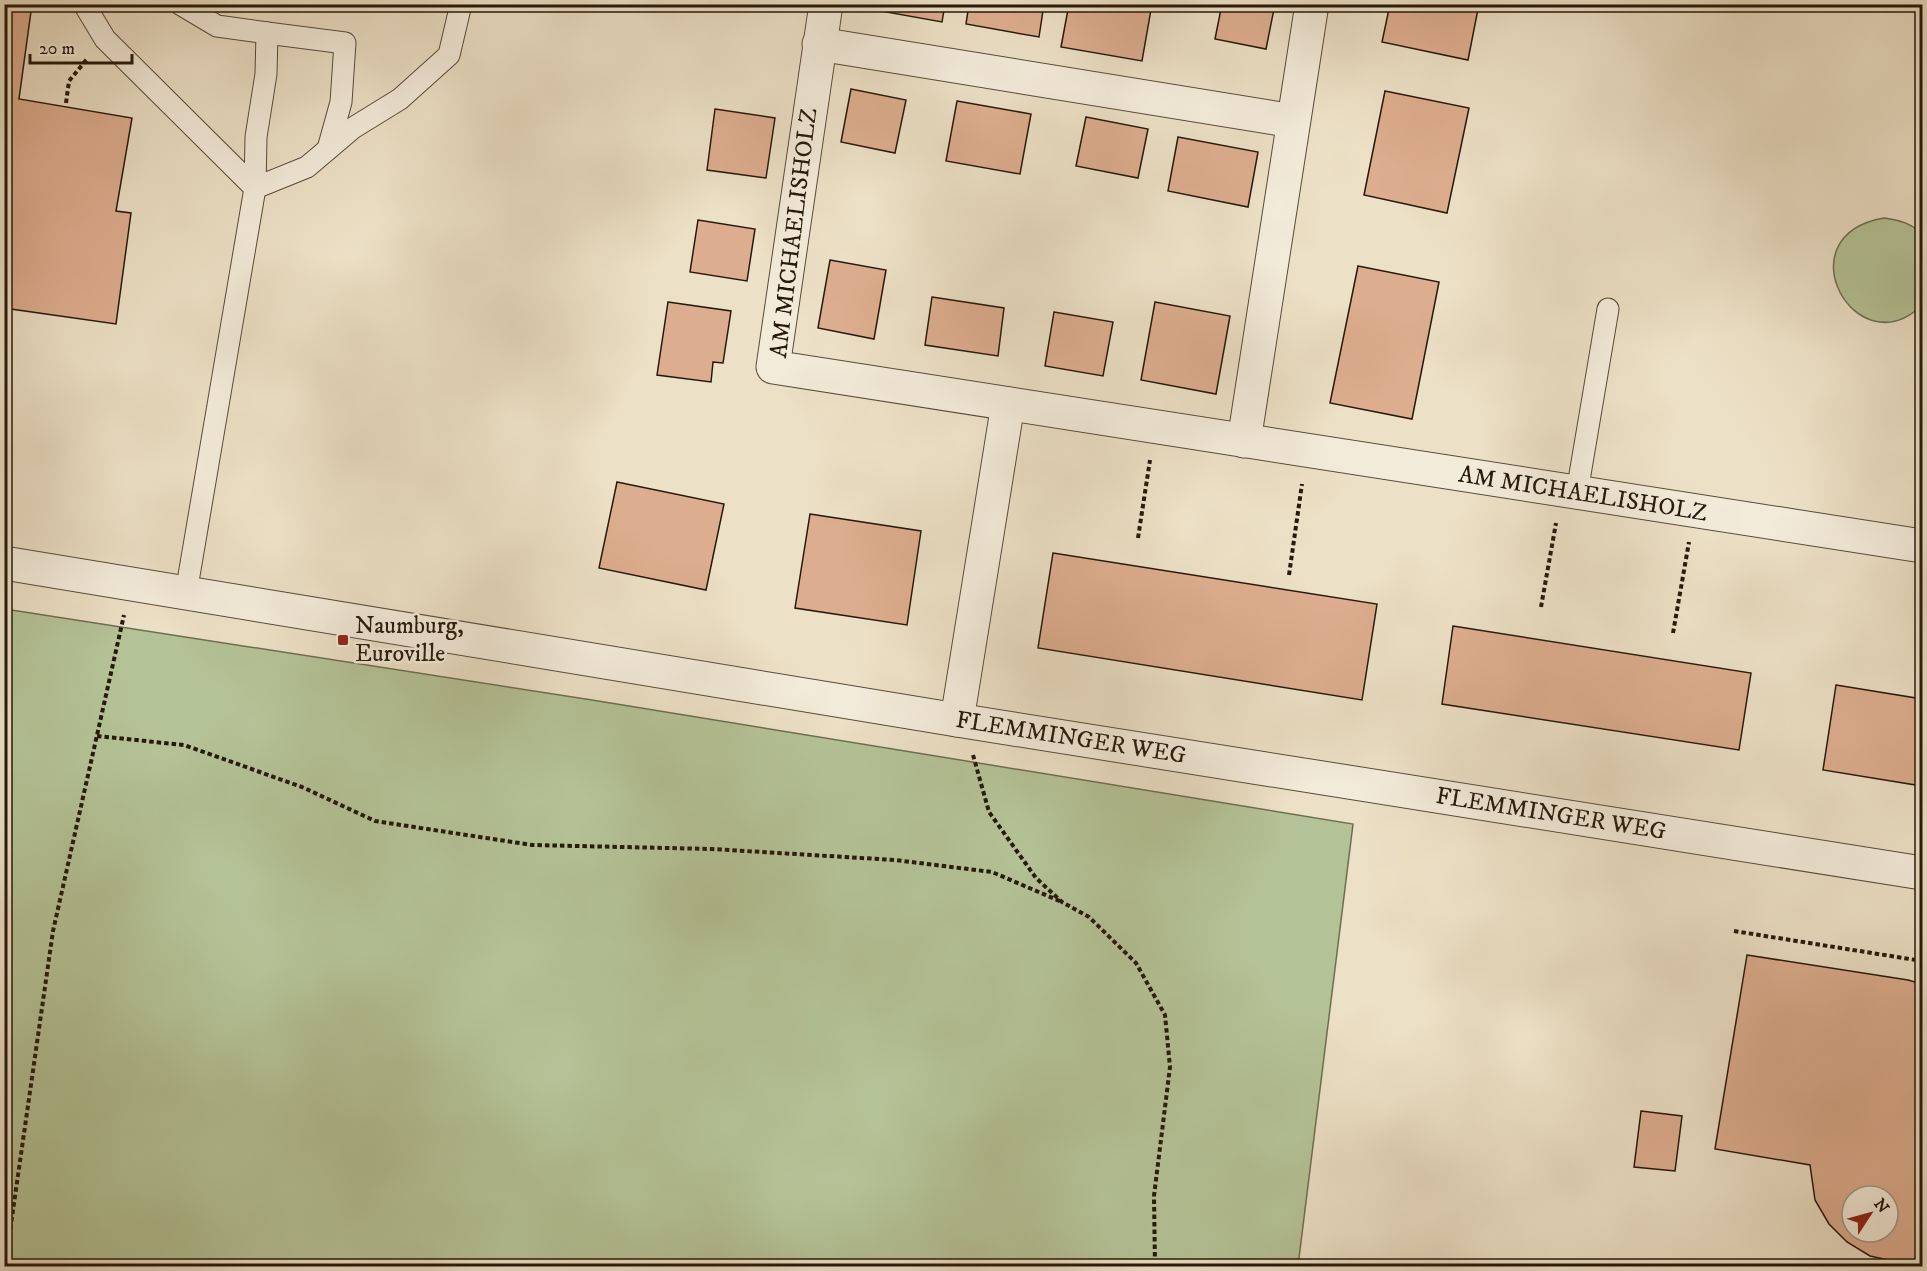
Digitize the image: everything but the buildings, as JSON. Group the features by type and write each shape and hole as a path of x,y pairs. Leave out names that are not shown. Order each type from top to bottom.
{"street":[{"name":"AM MICHAELISHOLZ","path":"826,4 773,367 1923,546"},
{"path":"1244,441 1312,4"},
{"path":"819,44 1293,121"},
{"path":"964,734 1008,404"},
{"name":"FLEMMINGER WEG","path":"4,563 186,593 964,734 1923,873"}],"lane":[{"path":"84,4 105,39 255,188"},
{"path":"180,4 218,26 345,43 341,102 328,149"},
{"path":"255,188 307,167 353,128 400,99 449,55 461,4"},
{"path":"186,593 255,188 256,137 266,74 267,33"},
{"path":"1569,491 1608,309"}],"path":[{"path":"66,103 69,81 105,39"},
{"path":"1138,538 1155,426"},
{"path":"1289,575 1307,451"},
{"path":"1541,606 1569,491"},
{"path":"1673,633 1694,512"},
{"path":"5,1266 53,931 125,610"},
{"path":"964,734 989,812 1036,878 1062,902"},
{"path":"97,736 184,745 302,788 375,821 532,845 712,849 916,862 992,872 1062,902 1089,917 1136,963 1165,1015 1170,1067 1154,1196 1155,1266"},
{"path":"1734,931 1923,961"}],"green space":[{"path":"1884,218 1914,227 1922,234 1922,305 1897,320 1874,321 1854,310 1840,292 1834,270 1837,248 1853,230"},
{"path":"5,609 592,700 1353,824 1298,1266 5,1266"}],"place":[{"name":"Naumburg, Euroville","path":"343,640"}]}
